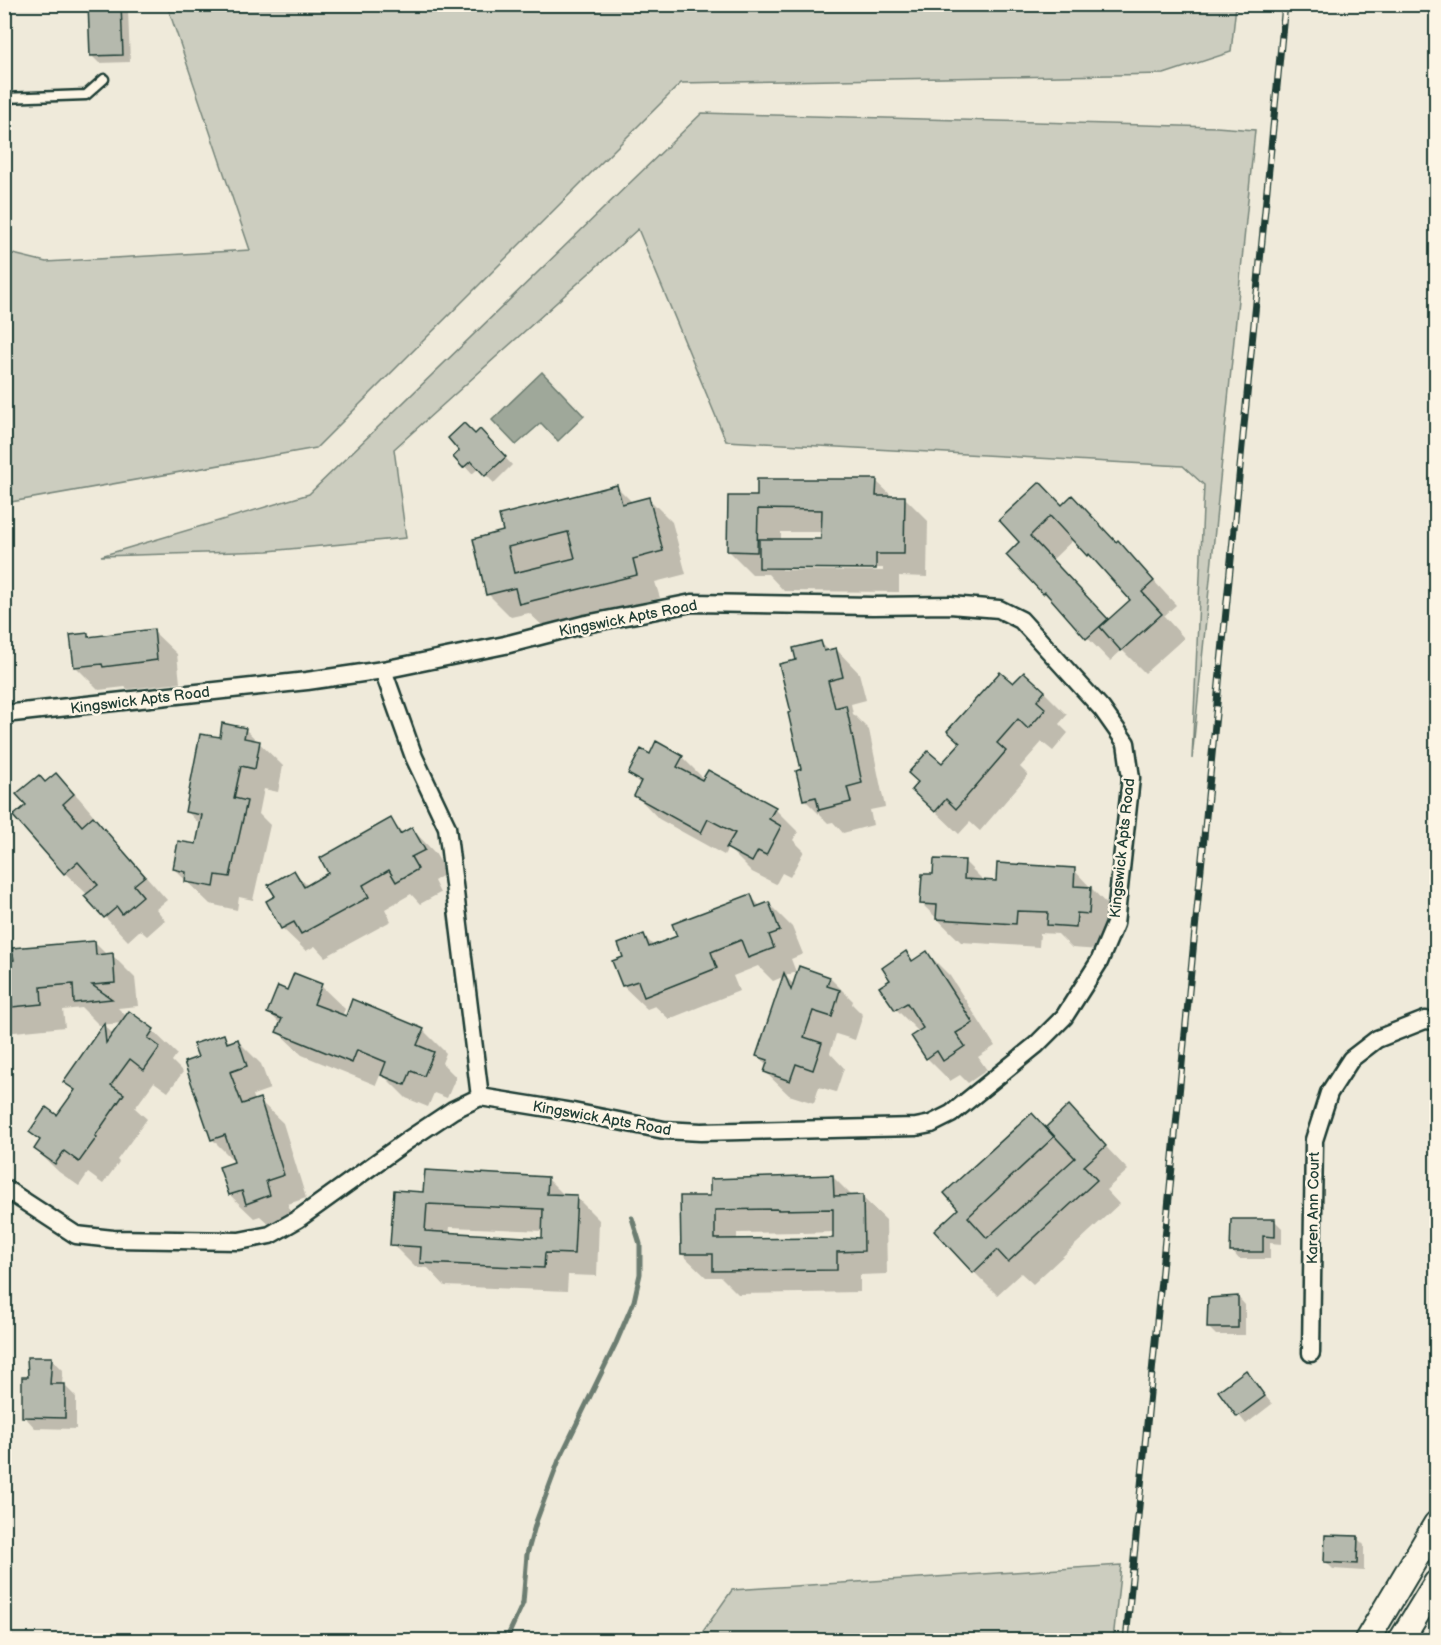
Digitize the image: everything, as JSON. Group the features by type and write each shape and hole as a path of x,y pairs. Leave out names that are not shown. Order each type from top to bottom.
{"main road":[{"path":"1367,1641 1430,1549 1437,1524"},
{"path":"1401,1641 1437,1583"}],"street":[{"name":"Kingswick Apts Road","path":"4,714 307,681 383,670 505,645 586,624 692,603 873,606 950,604 999,609 1021,620 1102,709 1126,743 1131,778 1115,924 1099,962 1064,1017 1036,1045 951,1114 931,1124 916,1126 701,1132 664,1130 480,1097"},
{"path":"4,1188 76,1235 113,1239 199,1242 239,1241 260,1237 270,1235 298,1220 408,1140 453,1110 480,1097 447,827 414,756 383,670"},
{"name":"Karen Ann Court","path":"1311,1353 1314,1140 1329,1093 1351,1059 1377,1039 1425,1020 1437,1021"}],"lane":[{"path":"4,98 86,95 104,79"}],"shaded area":[{"path":"167,4 1236,5 1231,52 1164,74 681,83 316,448 5,503 5,252 46,262 250,250"},
{"path":"702,113 1216,127 1255,130 1192,759 1204,485 1183,466 726,441 638,229 394,449 406,538 268,551 101,556 309,494"},
{"path":"542,372 584,416 558,441 541,423 516,445 492,420"},
{"path":"1121,1565 1113,1640 697,1640 732,1590"}],"building":[{"path":"88,4 121,4 123,55 90,56"},
{"path":"464,423 475,434 480,429 506,457 485,476 471,461 463,468 453,457 459,451 448,438"},
{"path":"757,479 877,479 876,496 905,496 904,554 876,554 876,569 759,568 759,539 821,539 822,510 758,509 757,552 727,551 728,496 757,496"},
{"path":"1040,482 1062,505 1072,495 1116,542 1118,540 1154,581 1142,592 1162,614 1121,651 1100,627 1130,600 1089,554 1087,556 1050,516 1030,536 1108,619 1086,639 1045,592 1043,594 1006,555 1019,542 999,520"},
{"path":"617,485 622,504 649,497 663,551 633,559 637,575 519,604 515,588 486,595 473,539 503,531 499,515","holes":["568,532 575,558 514,573 508,547"]},
{"path":"154,629 157,660 103,667 102,664 74,667 70,635 88,633 88,637"},
{"path":"821,641 824,651 836,648 843,677 828,681 835,708 846,705 862,783 847,787 851,802 819,810 816,797 803,800 796,771 801,769 788,713 791,712 779,664 796,660 793,648"},
{"path":"1000,672 1013,683 1024,672 1045,691 1037,701 1046,709 1028,729 1018,719 997,743 1006,751 956,809 946,799 935,812 911,790 918,782 908,773 928,751 942,763 960,743 947,731"},
{"path":"222,723 246,728 244,738 260,741 255,769 241,766 234,798 247,801 230,877 216,875 214,887 185,882 186,872 173,869 178,841 196,844 202,815 185,812 200,734 220,737"},
{"path":"656,741 683,756 677,767 702,780 708,770 776,807 769,819 781,826 766,855 758,851 752,862 726,848 735,833 708,819 701,833 634,796 641,781 628,774 641,749 650,754"},
{"path":"56,773 74,794 63,804 82,826 93,816 145,876 134,885 143,896 122,914 117,907 104,918 84,896 98,885 78,862 64,874 13,816 26,805 16,794 39,775 45,782"},
{"path":"391,818 400,834 412,827 425,850 411,857 418,869 396,882 389,870 363,885 369,897 301,934 294,922 281,929 266,901 275,896 268,885 294,870 304,887 328,873 320,858"},
{"path":"934,859 965,860 964,879 996,881 997,863 1075,868 1074,886 1091,887 1089,914 1077,913 1076,927 1047,925 1048,912 1017,911 1016,924 936,919 937,905 920,904 922,874 933,874"},
{"path":"751,894 756,907 769,902 780,931 769,935 774,948 748,958 741,940 711,952 717,968 644,997 638,981 622,986 612,961 623,957 618,944 644,934 649,947 677,936 672,924"},
{"path":"95,941 96,955 113,953 115,983 92,985 112,999 74,1003 73,984 41,987 42,1004 12,1007 11,992 4,993 4,961 14,960 12,948"},
{"path":"906,951 912,961 927,951 973,1023 956,1033 965,1046 943,1061 937,1051 926,1059 911,1036 923,1028 907,1003 895,1010 879,987 890,980 882,968"},
{"path":"799,966 830,977 827,986 840,990 832,1017 813,1011 804,1037 822,1043 813,1070 796,1064 790,1081 764,1072 768,1060 756,1056 784,973 791,990"},
{"path":"294,973 322,984 314,1004 346,1016 352,999 424,1029 417,1045 434,1052 424,1076 411,1071 405,1085 381,1075 386,1062 357,1050 352,1063 276,1032 282,1019 267,1013 278,986 287,990"},
{"path":"129,1011 154,1029 148,1038 160,1047 144,1070 130,1059 111,1085 124,1094 79,1162 64,1151 55,1164 34,1149 40,1140 29,1132 46,1107 57,1115 75,1090 63,1082 104,1023 106,1043"},
{"path":"224,1034 227,1043 238,1039 247,1066 230,1072 242,1104 260,1098 284,1175 266,1181 270,1195 246,1204 242,1191 229,1195 219,1167 234,1162 225,1135 211,1140 184,1062 198,1057 193,1044"},
{"path":"1069,1105 1106,1146 1084,1166 1097,1180 1008,1262 997,1250 973,1273 934,1231 958,1209 944,1193 1032,1113 1054,1137 968,1217 987,1238 1075,1158 1046,1127"},
{"path":"425,1170 548,1177 547,1194 577,1195 574,1254 545,1253 544,1268 420,1263 421,1247 390,1245 394,1190 423,1192","holes":["427,1204 543,1209 542,1238 425,1231"]},
{"path":"833,1175 834,1196 863,1195 864,1251 837,1252 837,1270 713,1271 713,1254 681,1254 680,1196 710,1196 710,1179","holes":["833,1209 833,1238 715,1239 715,1210"]},
{"path":"1231,1219 1275,1219 1275,1237 1263,1236 1263,1252 1230,1252"},
{"path":"1238,1296 1238,1328 1207,1328 1208,1298"},
{"path":"27,1357 52,1357 50,1384 65,1384 65,1418 22,1417 22,1377 28,1377"},
{"path":"1246,1370 1265,1396 1237,1417 1218,1391"},
{"path":"1325,1535 1358,1536 1357,1564 1324,1562"}],"waterway":[{"path":"506,1640 523,1603 527,1554 559,1460 634,1301 640,1274 640,1244 632,1218"}],"railway":[{"path":"1126,1640 1285,4"}]}
